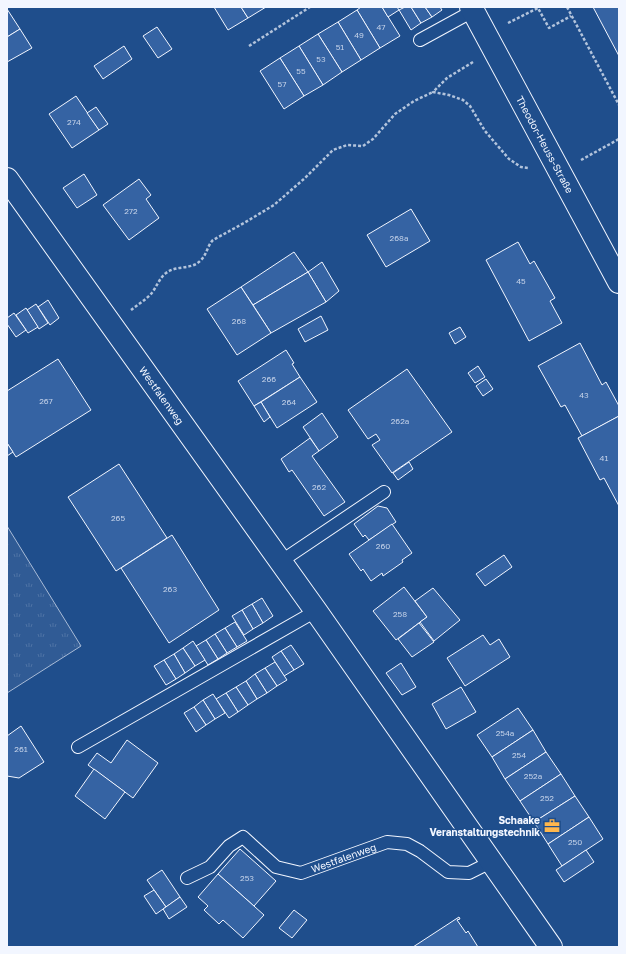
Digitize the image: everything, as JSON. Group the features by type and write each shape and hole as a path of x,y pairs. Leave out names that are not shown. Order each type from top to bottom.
{"street":[{"name":"Theodor-Heuss-Straße","path":"472,9 619,282"},
{"name":"Westfalenweg","path":"7,179 316,611 551,947"}],"lane":[{"path":"420,40 472,9"},
{"path":"280,562 384,492"},
{"path":"78,747 316,611"},
{"name":"Westfalenweg","path":"186,878 210,866 229,846 243,837 276,867 301,873 387,842 407,844 420,851 448,872 469,873 491,862"}],"path":[{"path":"249,46 310,7"},
{"path":"566,7 619,105"},
{"path":"112,325 151,295 164,274 171,270 188,267 200,262 213,240 274,205 305,178 333,150 347,145 363,146 373,139 395,114 414,101 433,92 447,78 466,66 490,42 538,8 550,28 571,16"},
{"path":"433,92 449,95 463,100 470,106 485,131 508,159 521,167 530,168 552,158 579,161 619,139"}],"green space":[{"path":"7,526 81,646 7,693"}],"building":[{"path":"214,7 241,7 248,18 228,30"},
{"path":"241,7 266,7 248,18"},
{"path":"361,7 382,7 400,36 380,48 357,10"},
{"path":"382,7 397,7 399,10 388,17"},
{"path":"405,7 411,7 421,23 411,30 399,10"},
{"path":"411,7 425,7 432,17 421,23"},
{"path":"425,7 440,7 442,10 432,17"},
{"path":"593,7 619,7 619,56"},
{"path":"7,9 20,29 7,37"},
{"path":"357,10 380,48 361,60 338,22"},
{"path":"338,22 361,60 342,72 318,34"},
{"path":"157,27 172,49 158,58 143,36"},
{"path":"20,29 32,48 7,62 7,37"},
{"path":"318,34 342,72 323,85 299,46"},
{"path":"124,46 132,59 103,79 94,66"},
{"path":"299,46 323,85 304,96 280,58"},
{"path":"280,58 304,96 284,109 260,71"},
{"path":"76,96 99,130 72,148 49,114"},
{"path":"96,107 108,124 99,130 87,113"},
{"path":"84,174 97,195 77,208 63,188"},
{"path":"139,179 151,195 146,199 159,218 129,240 103,205"},
{"path":"411,209 430,241 386,267 367,235"},
{"path":"518,242 530,264 534,261 555,298 550,301 562,323 529,341 486,260"},
{"path":"294,252 308,272 253,305 241,287"},
{"path":"322,262 339,291 326,302 308,272"},
{"path":"308,272 326,302 271,333 253,305"},
{"path":"241,287 271,333 237,355 207,309"},
{"path":"48,300 59,318 50,325 38,307"},
{"path":"36,304 48,323 39,329 27,310"},
{"path":"26,308 38,327 28,333 16,315"},
{"path":"14,313 26,330 16,337 7,324 7,318"},
{"path":"321,316 328,330 305,342 298,329"},
{"path":"460,327 466,337 455,344 449,333"},
{"path":"580,343 602,385 606,382 619,406 619,416 582,436 565,405 561,407 538,366"},
{"path":"286,350 300,377 254,406 238,381"},
{"path":"58,359 91,410 16,457 7,443 7,391"},
{"path":"478,366 485,377 475,383 468,373"},
{"path":"407,369 452,432 392,473 372,445 380,440 376,434 368,439 348,410"},
{"path":"300,377 317,402 277,428 261,402"},
{"path":"486,379 493,389 483,396 476,386"},
{"path":"261,402 270,417 264,422 254,406"},
{"path":"322,413 338,437 319,451 303,427"},
{"path":"619,416 619,506 604,478 600,480 578,438"},
{"path":"310,438 319,451 312,456 345,502 324,516 292,470 289,472 281,459"},
{"path":"7,443 13,452 7,456"},
{"path":"409,462 413,469 398,480 393,473"},
{"path":"119,464 167,538 116,571 68,497"},
{"path":"378,506 387,508 396,522 369,540 365,535 363,537 354,524"},
{"path":"392,524 412,553 402,560 403,562 383,576 382,573 371,581 363,569 361,571 349,554"},
{"path":"172,535 219,610 169,643 121,568"},
{"path":"504,555 512,567 485,586 476,574"},
{"path":"404,587 427,617 396,640 373,611"},
{"path":"433,588 460,620 434,641 420,622 427,617 415,601"},
{"path":"262,598 273,616 263,623 252,604"},
{"path":"252,604 263,623 253,629 242,610"},
{"path":"242,610 253,629 244,635 232,616"},
{"path":"235,622 247,641 237,647 225,628"},
{"path":"419,623 434,642 412,657 398,639"},
{"path":"225,628 237,647 227,653 215,634"},
{"path":"215,634 227,653 218,659 206,640"},
{"path":"483,635 490,645 499,639 510,657 465,686 447,658"},
{"path":"206,640 218,659 208,665 196,646"},
{"path":"193,641 205,660 195,666 183,648"},
{"path":"291,645 304,664 294,670 281,651"},
{"path":"183,648 195,666 185,673 174,654"},
{"path":"281,651 294,670 284,676 272,657"},
{"path":"174,654 185,673 176,679 164,660"},
{"path":"164,660 176,679 166,685 154,666"},
{"path":"275,662 287,680 277,686 265,668"},
{"path":"401,663 416,687 402,695 386,673"},
{"path":"265,668 277,686 267,693 255,674"},
{"path":"255,674 267,693 257,699 246,681"},
{"path":"246,681 257,699 248,705 236,687"},
{"path":"236,687 248,705 238,712 226,693"},
{"path":"461,687 476,712 446,729 432,704"},
{"path":"226,693 238,712 229,718 216,699"},
{"path":"213,694 225,713 215,719 203,700"},
{"path":"203,700 215,719 206,725 194,707"},
{"path":"194,707 206,725 196,732 184,713"},
{"path":"518,708 533,730 492,757 477,735"},
{"path":"21,726 44,762 19,778 7,776 7,736"},
{"path":"533,730 546,752 505,779 492,757"},
{"path":"127,740 158,763 133,798 88,765 97,753 111,763"},
{"path":"546,752 561,774 520,801 505,779"},
{"path":"94,769 125,792 105,819 75,796"},
{"path":"561,774 575,796 534,822 520,801"},
{"path":"575,796 589,817 548,844 534,822"},
{"path":"589,817 603,839 562,866 548,844"},
{"path":"240,849 276,881 254,906 218,874"},
{"path":"586,850 594,862 564,882 556,870"},
{"path":"162,870 180,897 166,907 147,880"},
{"path":"218,874 264,915 243,938 223,920 219,924 204,910 208,906 198,897"},
{"path":"154,890 166,907 156,914 144,896"},
{"path":"180,897 187,907 169,919 163,909"},
{"path":"294,910 307,920 292,938 279,928"},
{"path":"459,917 460,919 457,920 466,933 468,931 478,947 413,947"}],"place":[{"name":"Schaake Veranstaltungstechnik","path":"552,826"}]}
